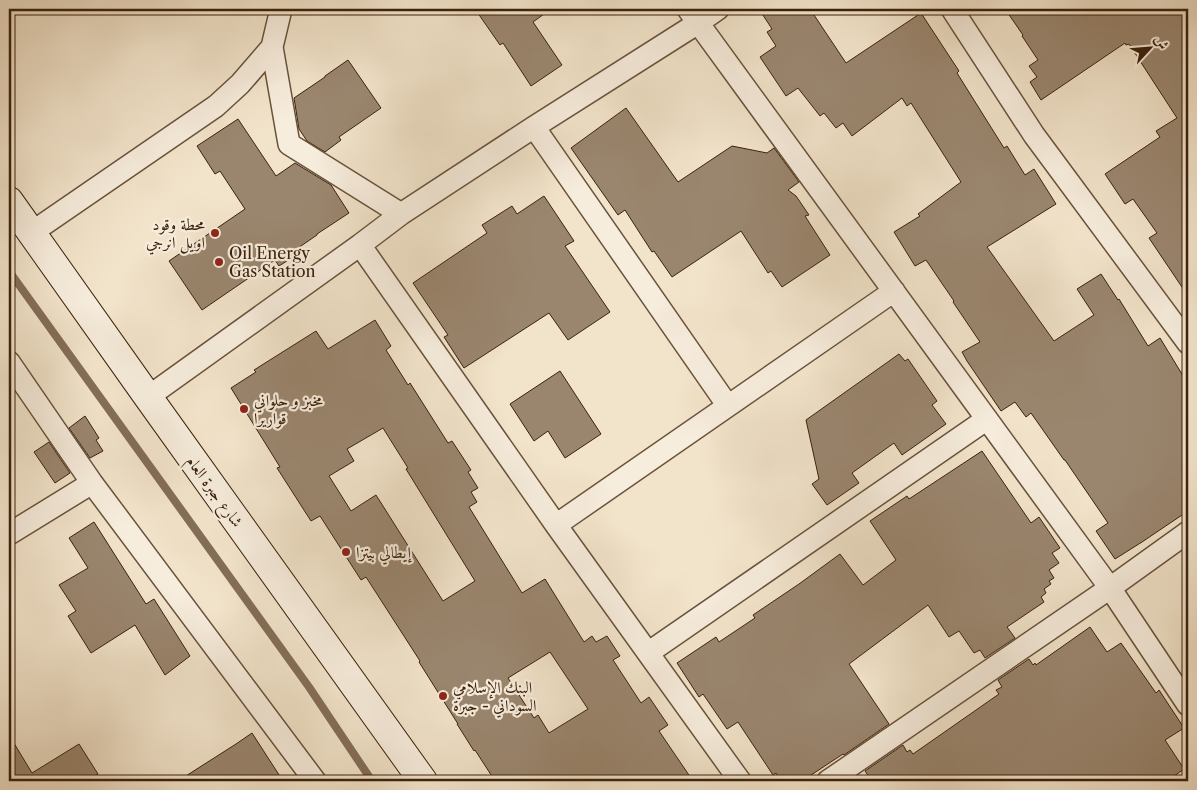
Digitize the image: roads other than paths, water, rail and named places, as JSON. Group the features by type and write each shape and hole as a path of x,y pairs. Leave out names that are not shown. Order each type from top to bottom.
{"main road":[{"name":"شارع جبرة العام","path":"9,201 423,781"}],"street":[{"path":"281,9 272,47 289,144 401,214"},
{"path":"148,397 401,214 534,127 693,16 718,9"},
{"path":"952,9 1034,135 1188,343"},
{"path":"693,16 1110,588 1188,705"},
{"path":"31,233 216,106 240,84 272,47"},
{"path":"534,127 728,406"},
{"path":"360,245 556,525 740,781"},
{"path":"556,525 894,291"},
{"path":"9,362 92,482 315,781"},
{"path":"648,653 988,419"},
{"path":"9,534 92,482"},
{"path":"828,781 1110,588 1188,532"}],"waterway":[{"path":"9,271 309,687 372,781"}],"place":[{"name":"محطة وقود اويل انرجي","path":"215,233"},
{"name":"Oil Energy Gas Station","path":"219,262"},
{"name":"مخبز و حلواني قواريرا","path":"244,409"},
{"name":"إيطالي بيتزا","path":"346,552"},
{"name":"البنك الإسلامي السوداني - جبرة","path":"443,696"}]}
